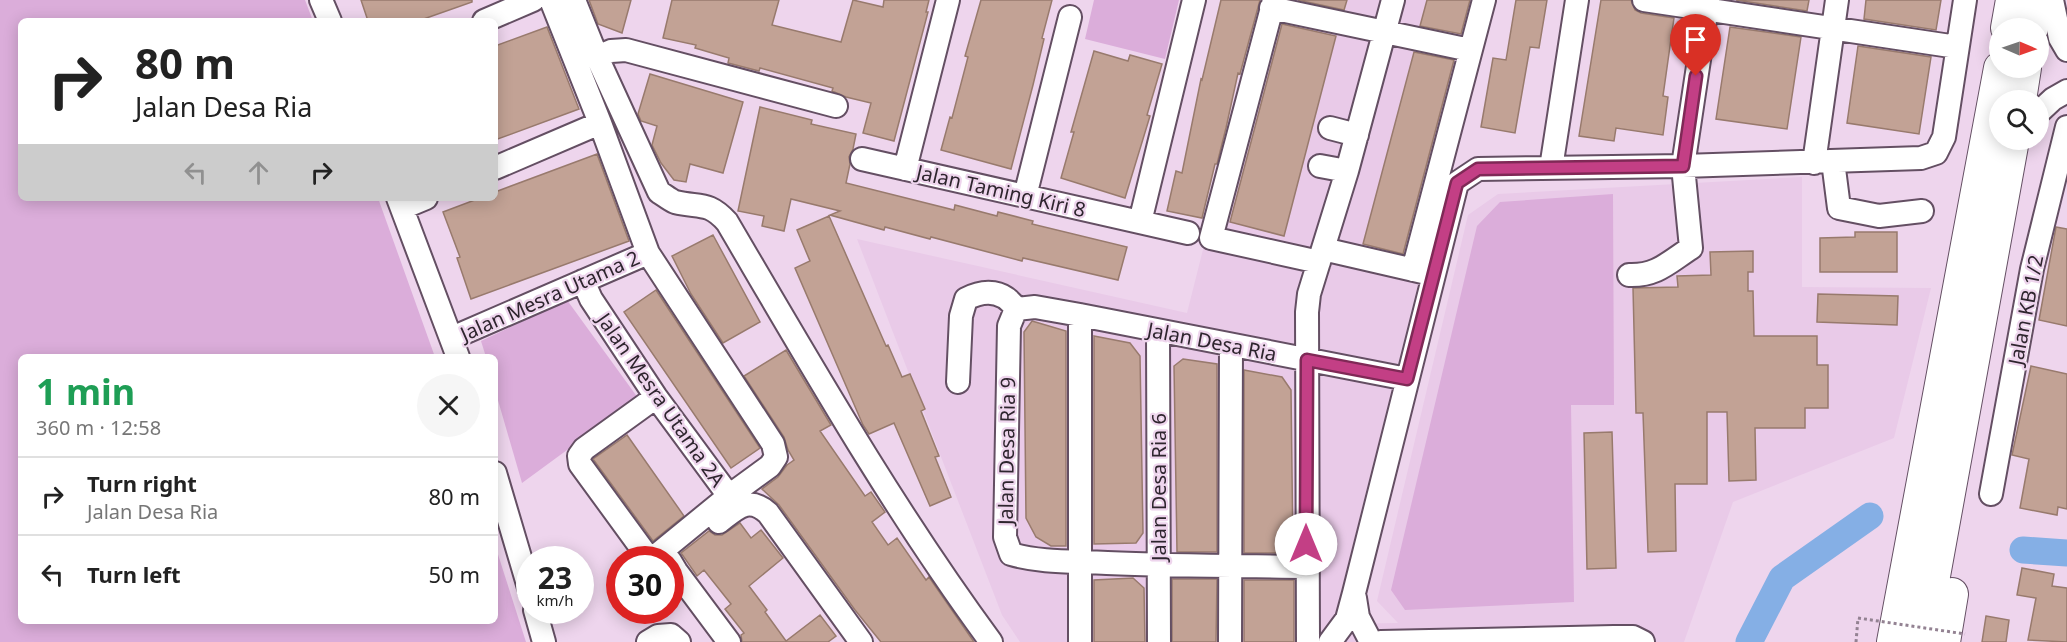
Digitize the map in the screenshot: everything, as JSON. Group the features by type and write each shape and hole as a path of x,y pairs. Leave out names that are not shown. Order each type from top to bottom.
{"highway":[{"path":"2009,18 2012,0"},
{"path":"2034,18 2037,0"},
{"path":"1893,642 1998,78"},
{"path":"1922,642 2010,154"},
{"path":"1955,638 1959,530 1957,443"}],"street":[{"path":"321,0 329,18"},
{"path":"490,18 533,0"},
{"path":"550,0 600,123 648,253"},
{"path":"574,0 597,57 659,192 673,201 716,210 727,222 831,399 955,593 991,642"},
{"path":"905,169 948,0"},
{"path":"1140,222 1194,0"},
{"path":"1308,642 1306,567 1307,312 1309,294 1347,171 1393,0"},
{"path":"1330,642 1347,619 1407,379 1424,272 1470,50 1484,0"},
{"path":"1551,168 1577,0"},
{"path":"1644,0 1707,5 1832,28 1957,47"},
{"path":"1837,0 1832,28 1823,162 1839,208 1879,216 1922,211"},
{"path":"1424,272 1457,183 1478,169 1823,162 1921,158 1936,153 1944,137 1965,0"},
{"path":"2052,0 2060,38 2067,50"},
{"path":"1424,272 1211,238 1273,4 1470,50"},
{"path":"1629,275 1644,275 1666,266 1691,248 1683,166 1707,5"},
{"path":"1025,196 1070,18"},
{"path":"597,57 611,51 626,50 836,106"},
{"path":"2049,103 2067,91"},
{"path":"498,167 600,123"},
{"name":"Jalan KB 1/2","path":"1991,495 2032,269 2059,197 2067,127"},
{"path":"1330,128 1357,135"},
{"name":"Jalan Taming Kiri 8","path":"862,159 1188,233"},
{"path":"1320,166 1347,171"},
{"path":"400,203 455,348"},
{"name":"Jalan Mesra Utama 2","path":"455,348 583,281 648,253"},
{"name":"Jalan Mesra Utama 2A","path":"583,281 591,299 656,397 729,496 770,466 776,457 773,444 648,253"},
{"path":"958,382 961,316 966,299 978,293 991,292 1011,300 1017,309"},
{"name":"Jalan Desa Ria","path":"1017,309 1035,308 1080,315 1407,379"},
{"name":"Jalan Desa Ria 9","path":"1017,309 1009,326 1005,537 1011,554 1029,559 1080,562 1306,567"},
{"path":"1080,315 1080,642"},
{"name":"Jalan Desa Ria 6","path":"1158,331 1159,642"},
{"path":"1230,642 1231,346"},
{"path":"656,397 584,449 579,456 580,464 645,553 651,556 658,554 729,496"},
{"path":"498,483 517,546"},
{"path":"684,547 746,504 755,504 768,513 861,642"},
{"path":"684,579 729,642"},
{"path":"1354,593 1358,617 1371,642"},
{"path":"539,624 544,642"},
{"path":"648,642 658,636 671,635 679,642"},
{"path":"1381,642 1633,637 1643,642"}],"path":[{"path":"1856,642 1858,618 1955,638"}],"shaded area":[{"path":"0,0 305,0 312,18 18,18 18,201 379,201 434,354 18,354 18,624 498,624 498,554 516,611 516,624 520,624 526,642 0,642"},
{"path":"1094,0 1179,0 1165,59 1085,39"},
{"path":"1266,0 1489,0 1333,624 1398,623 1377,601 1468,215 1498,194 1802,177 1802,287 1931,288 1894,438 1733,502 1684,642 1020,642 1002,615 857,239 1187,313"},
{"path":"1613,194 1614,405 1571,405 1574,602 1405,610 1391,590 1477,226 1500,202"},
{"path":"567,300 638,398 522,483 498,400 498,354 485,354 481,341"}],"building":[{"path":"361,0 472,0 472,2 427,18 367,18"},
{"path":"589,0 631,0 622,33 598,24"},
{"path":"672,0 779,0 772,25 841,42 853,0 883,7 884,0 929,0 926,12 928,12 894,141 863,133 871,103 846,97 832,91 833,88 760,68 759,71 728,63 729,58 695,48 696,45 663,38"},
{"path":"981,0 1052,0 1011,169 941,150 950,117 952,118 968,57 965,56"},
{"path":"1221,0 1260,0 1240,74 1238,73 1202,218 1167,211 1176,171 1182,173 1201,79"},
{"path":"1298,0 1347,0 1344,10"},
{"path":"1427,0 1470,0 1461,34 1420,26"},
{"path":"1516,0 1547,0 1539,48 1530,47 1515,133 1481,127 1493,58 1506,60"},
{"path":"1601,0 1631,0 1635,10 1641,13 1674,18 1663,96 1668,97 1663,135 1616,128 1614,141 1579,136"},
{"path":"1736,0 1809,0 1807,11"},
{"path":"1866,0 1941,0 1936,30 1864,19"},
{"path":"1282,24 1336,36 1284,236 1230,222"},
{"path":"547,27 579,109 498,139 498,45"},
{"path":"1730,27 1801,37 1787,129 1716,119"},
{"path":"1858,46 1931,57 1919,134 1847,123"},
{"path":"1094,51 1128,61 1130,55 1162,64 1147,115 1150,116 1125,198 1061,178 1074,132 1071,132"},
{"path":"1414,52 1454,60 1403,254 1363,244"},
{"path":"650,74 743,102 723,173 690,164 686,182 674,180 661,163 652,145 657,126 641,121 638,114"},
{"path":"760,107 812,120 811,124 856,134 849,157 846,183 954,210 955,205 997,216 998,212 1033,221 1032,224 1127,247 1118,280 1023,258 1022,261 885,227 884,230 830,215 840,211 791,199 784,231 762,226 764,216 738,211"},
{"path":"597,154 629,241 471,299 457,258 460,257 443,212 472,201 498,201 498,191"},
{"path":"829,216 886,346 888,345 902,377 910,374 925,409 921,411 939,456 935,457 951,497 930,506 894,423 869,434 863,425 795,268 810,261 797,230"},
{"path":"2056,227 2067,229 2067,326 2039,320"},
{"path":"1855,232 1897,232 1897,272 1820,272 1820,238 1855,237"},
{"path":"713,235 760,322 723,343 691,294 672,256"},
{"path":"1753,251 1753,272 1748,272 1748,291 1753,291 1754,336 1817,336 1817,365 1828,365 1828,408 1805,408 1805,428 1755,428 1756,480 1729,481 1727,412 1707,412 1707,484 1675,484 1676,551 1648,552 1643,413 1636,413 1633,288 1678,287 1677,276 1711,275 1710,252"},
{"path":"656,290 760,448 731,468 624,312"},
{"path":"1818,294 1898,296 1897,325 1817,322"},
{"path":"1032,321 1066,331 1066,546 1051,546 1036,537 1026,518 1024,332"},
{"path":"1094,336 1130,343 1140,356 1143,533 1136,543 1094,544"},
{"path":"786,350 831,425 820,431 865,496 871,492 885,512 872,522 888,545 897,538 926,580 929,577 974,642 881,642 779,505 762,489 778,477 794,460 784,437 744,376"},
{"path":"1183,359 1217,364 1217,552 1177,552 1174,366"},
{"path":"2031,366 2067,374 2067,509 2058,507 2057,515 2020,508 2029,459 2012,455"},
{"path":"1244,370 1282,377 1291,390 1293,553 1244,553"},
{"path":"1612,432 1616,568 1587,569 1584,433"},
{"path":"627,435 684,516 653,541 593,459"},
{"path":"740,523 751,538 761,530 783,558 749,586 786,641 820,615 836,636 828,642 742,642 741,635 744,633 725,609 731,604 704,570 697,576 684,557 684,551 709,531 715,535 722,535"},
{"path":"2022,568 2054,574 2052,586 2067,588 2067,642 2028,640 2036,598 2017,595"},
{"path":"1133,578 1144,588 1145,642 1094,642 1094,580"},
{"path":"1172,579 1217,579 1216,642 1172,642"},
{"path":"1244,580 1294,580 1294,642 1244,642"},
{"path":"1986,616 2009,620 2006,642 1982,642"}],"waterway":[{"path":"1749,642 1782,578 1870,516"},
{"path":"2023,550 2067,553"}],"route":[{"path":"1306,544 1307,360 1407,379 1457,183 1478,169 1683,166 1696,76"}]}
